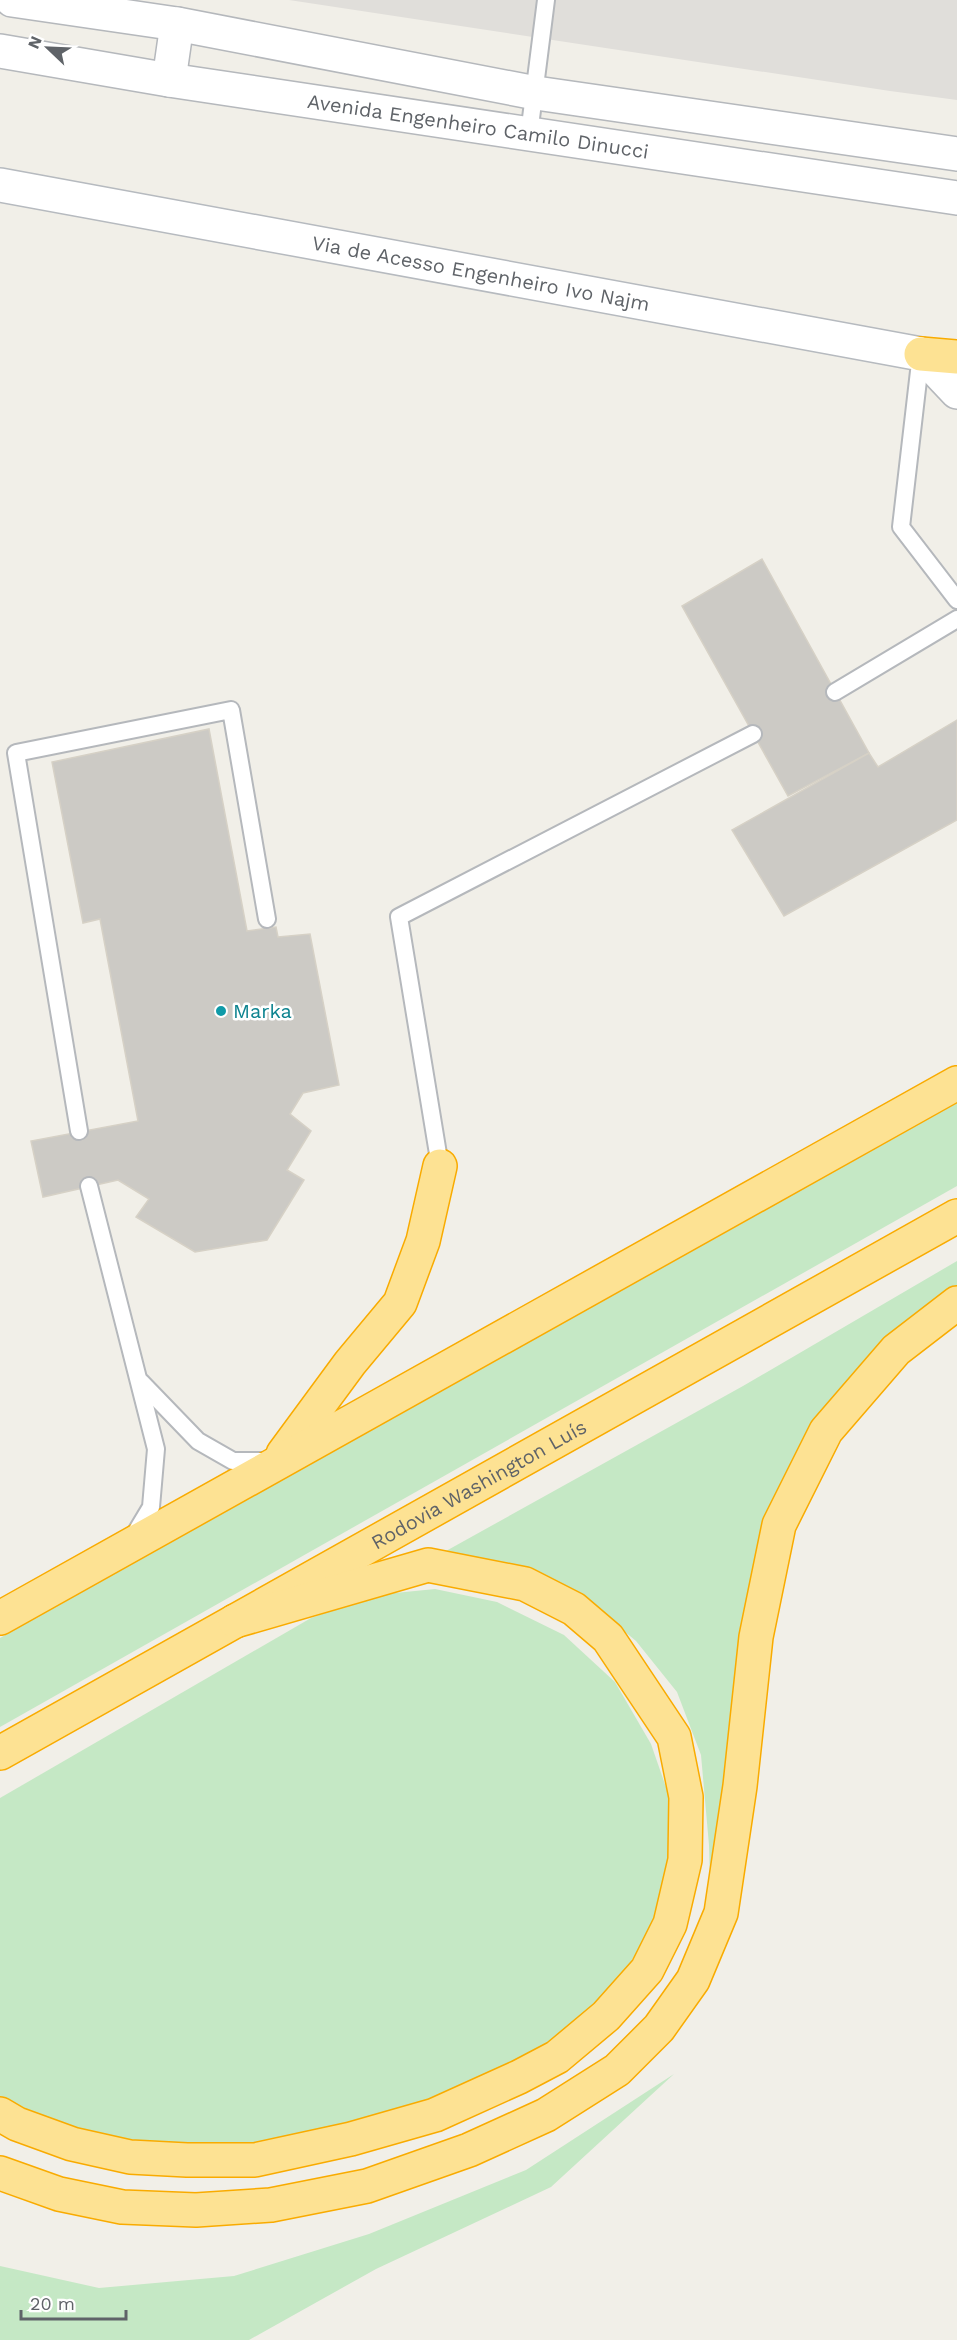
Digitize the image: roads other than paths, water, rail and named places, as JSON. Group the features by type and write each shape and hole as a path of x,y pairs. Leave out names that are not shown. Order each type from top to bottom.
{"highway":[{"path":"921,354 957,357"},
{"path":"0,1618 957,1083"},
{"path":"279,1461 344,1371 400,1303 423,1241 440,1166"},
{"name":"Rodovia Washington Luís","path":"0,1753 957,1216"},
{"path":"0,2173 59,2194 122,2207 196,2210 271,2205 367,2186 469,2150 546,2115 617,2070 659,2028 693,1980 721,1913 740,1786 756,1637 779,1525 826,1431 896,1350 957,1303"},
{"path":"0,2114 17,2124 72,2145 130,2157 255,2160 351,2139 424,2118 519,2078 557,2057 606,2016 646,1970 670,1924 685,1860 686,1797 674,1737 608,1638 574,1609 525,1584 428,1564 235,1621"}],"street":[{"path":"12,0 177,24 536,93 957,154"},
{"path":"169,80 177,24"},
{"name":"Avenida Engenheiro Camilo Dinucci","path":"0,51 169,80 957,198"},
{"name":"Via de Acesso Engenheiro Ivo Najm","path":"0,185 921,354"},
{"name":"Via de Acesso Engenheiro Ivo Najm","path":"0,198 41,194"},
{"path":"921,354 957,392"}],"lane":[{"path":"529,135 546,0"},
{"path":"921,354 901,526 957,600"},
{"path":"835,692 957,619"},
{"path":"79,1131 16,753 231,710 267,919"},
{"path":"440,1166 399,917 753,735"},
{"path":"89,1186 156,1449 151,1507 128,1546"},
{"path":"140,1381 198,1441 233,1461 279,1461"}],"place":[{"name":"Marka","path":"221,1011"}]}
